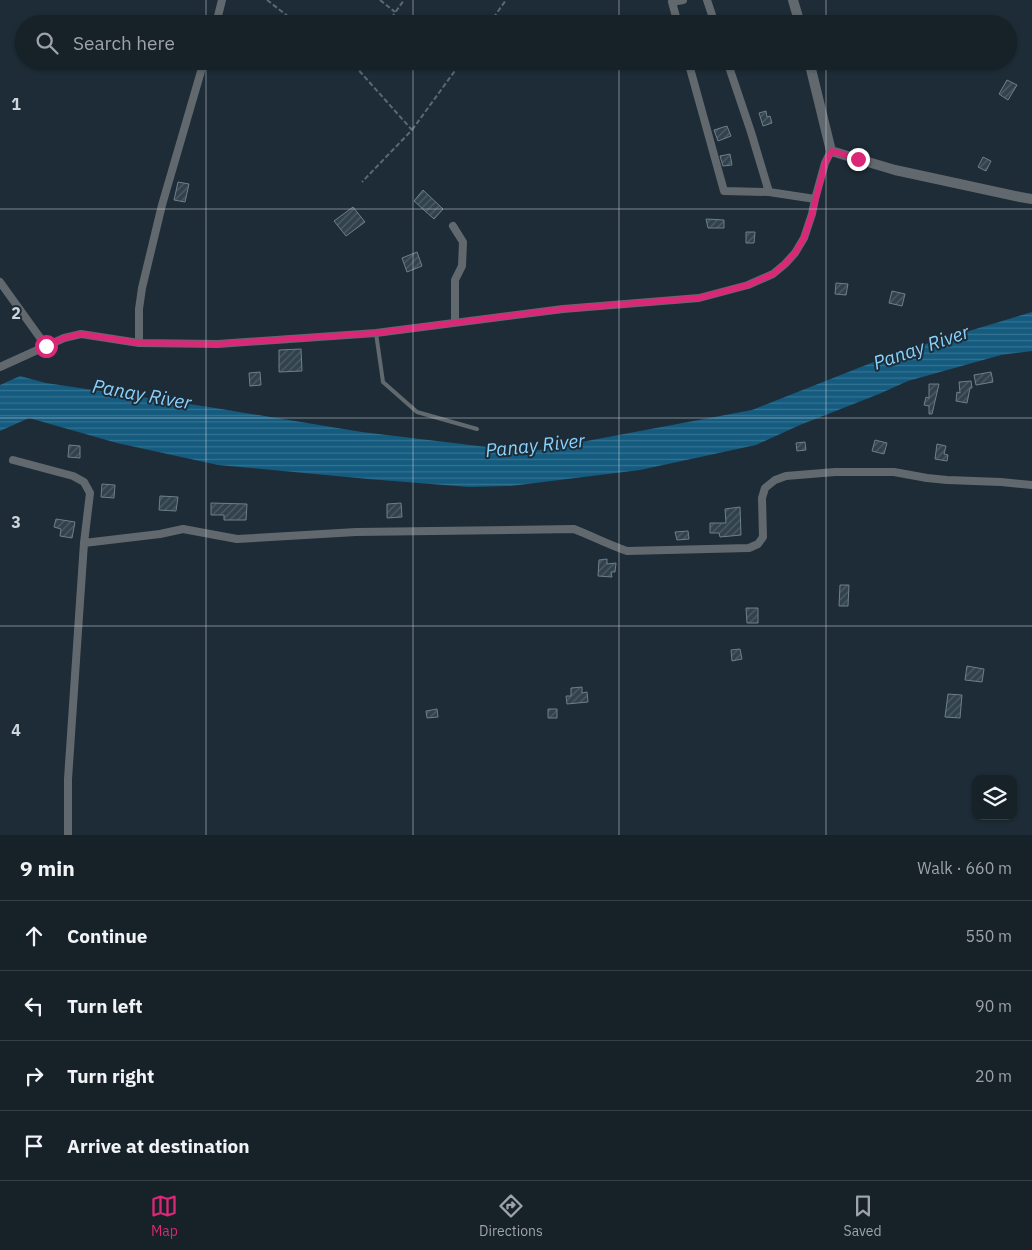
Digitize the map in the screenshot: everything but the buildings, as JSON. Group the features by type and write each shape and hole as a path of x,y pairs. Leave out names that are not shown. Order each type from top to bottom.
{"street":[{"path":"218,15 222,0"},
{"path":"676,15 672,2 682,0"},
{"path":"707,0 712,15"},
{"path":"793,0 797,15"},
{"path":"139,343 139,309 142,288 162,204 201,70"},
{"path":"690,70 724,191 769,192 815,199"},
{"path":"730,70 769,192"},
{"path":"0,366 64,338 81,334 139,343 218,344 376,333 563,309 699,298 748,285 773,274 795,253 804,238 825,163 832,151 811,70"},
{"path":"832,151 895,170 1032,198"},
{"path":"453,226 463,242 462,266 455,280 455,322"},
{"path":"0,282 46,346"},
{"path":"13,460 73,476 84,482 90,493 84,543 68,779 68,835"},
{"path":"84,543 183,530 237,539 356,532 574,530 627,551 749,548 758,544 763,537 762,498 765,488 774,480 786,476 835,472 894,472 946,480 1032,485"}],"lane":[{"path":"376,333 383,382 417,412 477,428"}],"path":[{"path":"267,0 286,15"},
{"path":"380,0 395,12"},
{"path":"393,15 404,0"},
{"path":"495,15 506,0"},
{"path":"359,70 412,130"},
{"path":"362,182 412,130 455,70"}],"water":[{"name":"Panay River","path":"1032,312 1032,351 1001,355 908,381 756,445 640,470 511,486 469,487 218,465 117,443 29,418 0,431 0,385 20,376 46,383 362,432 528,452 752,410 899,352"}],"route":[{"path":"46,346 64,338 81,334 139,343 218,344 376,333 563,309 699,298 748,285 773,274 785,264 795,253 804,238 825,163 832,151 858,159"}]}
